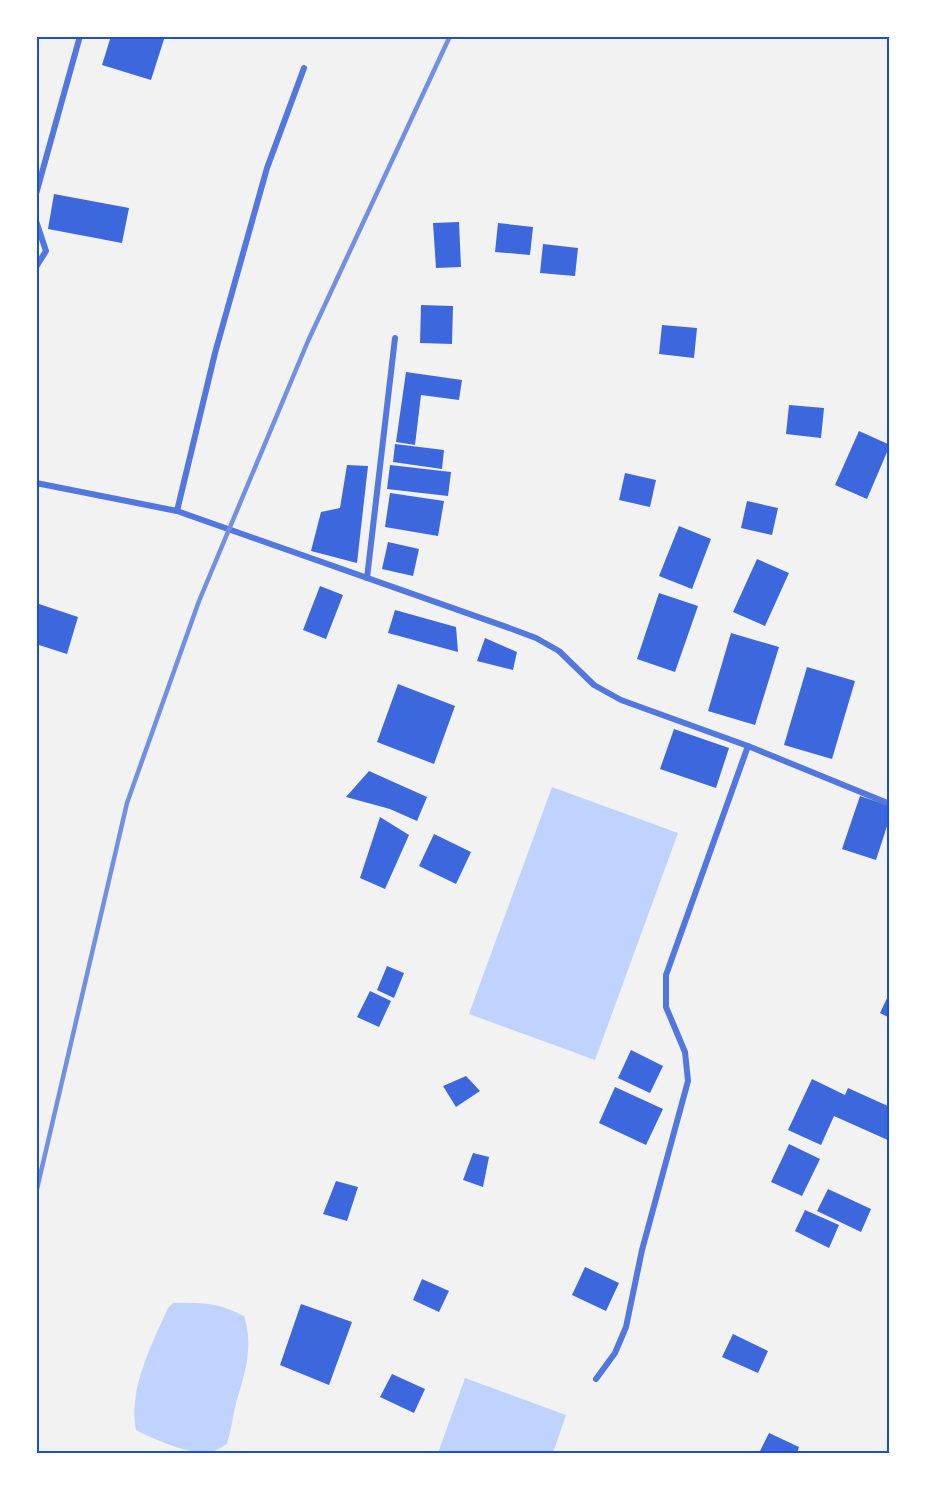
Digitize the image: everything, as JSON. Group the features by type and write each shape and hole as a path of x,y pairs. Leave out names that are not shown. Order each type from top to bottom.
{"street":[{"path":"36,194 80,36"},
{"path":"177,511 215,353 267,168 304,68"},
{"path":"36,221 46,251 36,267"},
{"path":"367,578 395,338"},
{"path":"36,483 177,511 536,638 559,651 594,685 621,700 748,746 890,804"},
{"path":"596,1378 615,1353 626,1327 642,1250 688,1081 685,1052 666,1007 666,975 748,746"}],"water":[{"path":"552,787 678,833 595,1060 469,1014"},
{"path":"173,1303 210,1304 244,1316 248,1338 245,1370 227,1444 214,1451 185,1450 136,1430 134,1414 138,1383 155,1336 168,1308"},
{"path":"465,1378 566,1415 553,1453 438,1453"}],"building":[{"path":"111,36 165,36 151,80 102,65"},
{"path":"54,194 129,208 122,243 48,229"},
{"path":"459,222 461,267 436,268 433,223"},
{"path":"498,223 533,227 530,255 495,252"},
{"path":"543,244 578,248 575,276 540,273"},
{"path":"421,305 453,306 452,344 420,343"},
{"path":"662,325 697,328 694,358 659,354"},
{"path":"406,372 462,380 459,400 421,395 415,445 396,442"},
{"path":"789,405 824,408 821,438 786,434"},
{"path":"859,431 890,445 867,499 835,485"},
{"path":"395,444 444,450 442,469 393,462"},
{"path":"347,465 368,466 357,563 311,551 321,512 340,508"},
{"path":"390,465 451,472 448,496 387,489"},
{"path":"625,473 656,480 650,507 619,500"},
{"path":"390,493 444,501 438,536 385,527"},
{"path":"747,501 778,508 772,535 741,528"},
{"path":"679,526 711,539 692,589 659,576"},
{"path":"388,542 419,549 413,576 382,569"},
{"path":"757,559 789,573 765,626 733,612"},
{"path":"320,586 343,595 326,639 303,630"},
{"path":"659,593 698,606 675,672 637,659"},
{"path":"36,603 78,617 67,654 36,644"},
{"path":"395,610 456,627 458,652 388,633"},
{"path":"731,633 779,647 755,725 708,711"},
{"path":"485,638 517,652 513,670 477,661"},
{"path":"807,667 855,681 832,759 784,745"},
{"path":"398,684 455,706 434,764 377,742"},
{"path":"674,729 729,748 716,788 660,769"},
{"path":"369,771 427,797 417,821 390,809 346,797"},
{"path":"860,796 890,806 890,817 876,860 842,849"},
{"path":"380,817 409,835 385,889 360,878"},
{"path":"434,834 471,852 456,884 419,866"},
{"path":"387,966 404,973 394,998 377,990"},
{"path":"370,991 391,1001 379,1027 357,1017"},
{"path":"890,992 890,1018 880,1013"},
{"path":"631,1050 663,1066 650,1093 618,1078"},
{"path":"466,1076 480,1091 456,1107 443,1086"},
{"path":"812,1079 845,1095 848,1088 890,1107 890,1141 834,1116 821,1145 788,1130"},
{"path":"615,1087 663,1109 646,1145 599,1123"},
{"path":"789,1144 820,1159 802,1196 771,1182"},
{"path":"473,1153 489,1157 483,1187 463,1180"},
{"path":"336,1181 358,1187 347,1221 323,1214"},
{"path":"828,1189 871,1209 861,1232 817,1211"},
{"path":"805,1210 839,1225 829,1248 795,1231"},
{"path":"585,1267 619,1283 606,1311 572,1295"},
{"path":"422,1279 449,1291 439,1312 413,1300"},
{"path":"301,1304 352,1322 329,1385 280,1365"},
{"path":"733,1334 768,1351 758,1373 722,1357"},
{"path":"392,1374 425,1389 414,1413 380,1397"},
{"path":"769,1433 799,1447 797,1453 759,1453"}],"railway":[{"path":"36,1193 127,803 199,601 308,341 450,36"}]}
